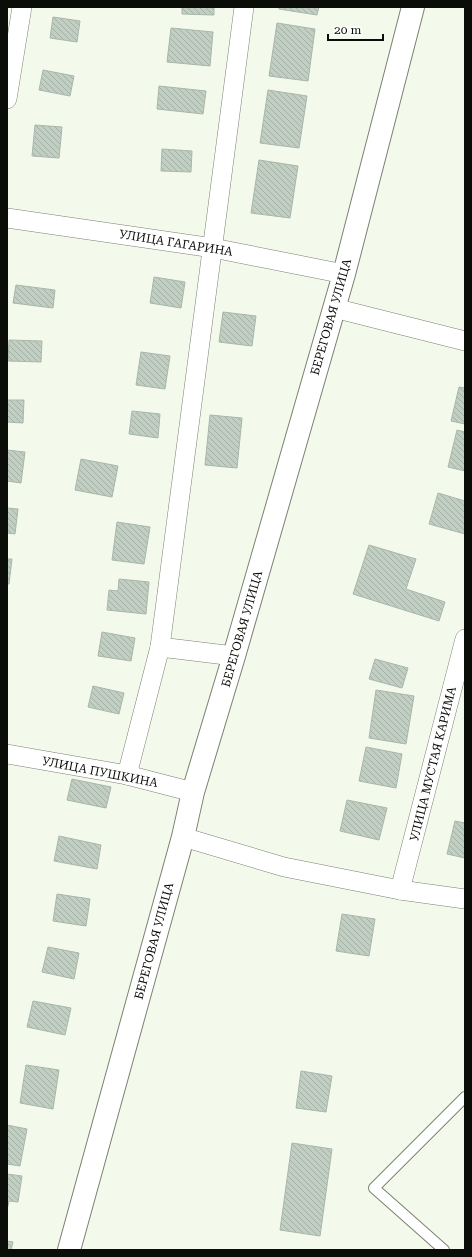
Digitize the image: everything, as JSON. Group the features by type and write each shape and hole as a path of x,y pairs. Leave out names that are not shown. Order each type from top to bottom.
{"main road":[{"name":"БЕРЕГОВАЯ УЛИЦА","path":"69,1250 183,837 193,792 234,656 344,274 413,7"}],"street":[{"path":"7,99 22,7"},
{"path":"127,775 160,647 244,7"},
{"name":"УЛИЦА ГАГАРИНА","path":"7,218 213,248 344,274"},
{"path":"334,308 465,342"},
{"name":"УЛИЦА МУСТАЯ КАРИМА","path":"400,890 465,639"},
{"path":"160,647 234,656"},
{"name":"УЛИЦА ПУШКИНА","path":"7,754 127,775 193,792"},
{"path":"183,837 284,867 400,890 465,899"}],"lane":[{"path":"444,1250 374,1188 465,1097"}],"building":[{"path":"182,7 214,7 214,15 182,14"},
{"path":"279,7 319,7 317,15 279,9"},
{"path":"53,17 80,21 77,42 50,38"},
{"path":"277,23 315,29 308,81 269,76"},
{"path":"171,28 213,32 210,66 167,62"},
{"path":"43,70 74,76 70,96 39,90"},
{"path":"159,86 206,91 203,114 157,109"},
{"path":"268,90 307,96 299,148 260,143"},
{"path":"35,125 62,127 59,158 32,156"},
{"path":"162,149 192,151 191,172 161,171"},
{"path":"259,160 298,166 290,218 251,213"},
{"path":"154,277 185,282 181,308 150,303"},
{"path":"16,285 55,290 53,308 13,303"},
{"path":"223,312 256,316 252,346 219,342"},
{"path":"9,340 42,341 41,362 8,361"},
{"path":"141,352 170,356 165,389 136,385"},
{"path":"459,387 465,388 465,424 451,421"},
{"path":"7,400 24,400 23,423 7,422"},
{"path":"132,411 160,414 158,438 129,434"},
{"path":"210,415 242,418 237,468 205,465"},
{"path":"457,430 465,432 465,471 448,467"},
{"path":"7,450 25,452 21,483 7,481"},
{"path":"81,459 118,466 112,497 75,490"},
{"path":"438,493 465,501 465,534 429,524"},
{"path":"7,508 18,509 15,534 7,533"},
{"path":"117,522 150,527 144,564 112,560"},
{"path":"369,545 416,559 406,589 445,602 439,621 353,594"},
{"path":"7,559 12,559 9,584 7,584"},
{"path":"119,579 149,582 146,614 107,610 109,590 118,591"},
{"path":"102,632 135,638 131,661 98,656"},
{"path":"375,659 408,668 402,688 369,679"},
{"path":"93,686 124,693 119,714 88,707"},
{"path":"376,690 414,696 406,744 369,738"},
{"path":"366,747 402,754 396,788 359,781"},
{"path":"72,779 111,787 106,808 67,800"},
{"path":"347,800 387,808 379,840 340,831"},
{"path":"455,821 465,823 465,858 447,854"},
{"path":"59,836 101,845 97,869 54,861"},
{"path":"57,894 90,899 86,926 53,921"},
{"path":"342,914 375,919 369,956 336,951"},
{"path":"48,947 79,953 74,979 42,972"},
{"path":"33,1001 71,1008 65,1035 27,1027"},
{"path":"26,1065 59,1070 53,1109 20,1103"},
{"path":"301,1071 332,1076 326,1112 296,1108"},
{"path":"7,1125 27,1129 20,1166 7,1164"},
{"path":"292,1143 332,1149 320,1236 280,1230"},
{"path":"7,1174 22,1176 18,1202 9,1201 7,1210"},
{"path":"7,1241 13,1242 11,1250 7,1250"}]}
